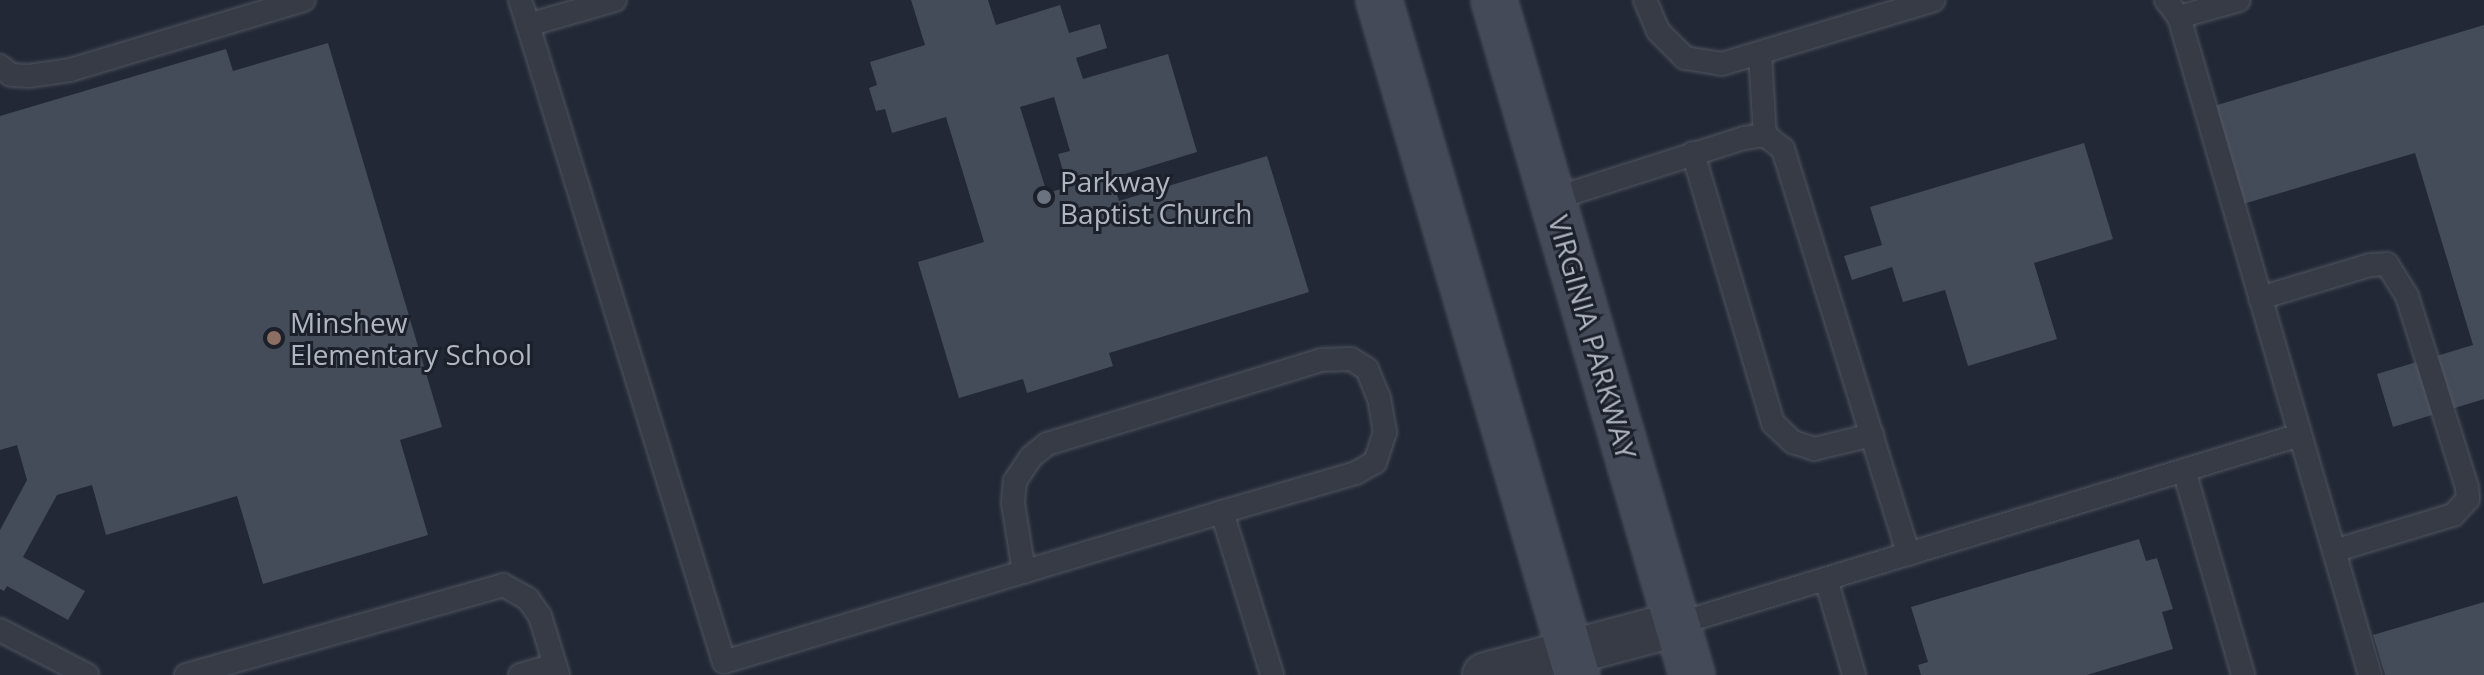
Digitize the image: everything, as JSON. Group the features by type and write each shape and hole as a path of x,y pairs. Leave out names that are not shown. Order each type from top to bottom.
{"main road":[{"path":"1379,0 1573,662"},
{"name":"VIRGINIA PARKWAY","path":"1494,0 1692,675"}],"street":[{"path":"1485,675 1573,662 1677,624"}],"lane":[{"path":"0,66 11,75 29,76 70,70 304,0"},
{"path":"520,0 724,662 1356,473 1375,462 1385,432 1379,398 1367,369 1351,359 1322,360 1047,444 1031,457 1015,481 1013,503 1024,572"},
{"path":"528,25 615,0"},
{"path":"1645,0 1658,31 1685,58 1722,64 1934,0"},
{"path":"2239,0 2173,8 2370,675"},
{"path":"1760,54 1765,135 1783,149 1908,554"},
{"path":"1553,199 1693,153 1765,135"},
{"path":"1693,153 1773,423 1793,442 1814,449 1872,435"},
{"path":"2260,298 2370,265 2387,264 2407,296 2467,488 2468,499 2453,515 2334,551"},
{"path":"1677,624 2300,435"},
{"path":"2184,470 2243,675"},
{"path":"1222,512 1272,675"},
{"path":"1826,579 1854,675"},
{"path":"186,675 503,585 528,599 540,616 556,670 520,675"},
{"path":"0,630 87,675"}],"building":[{"name":"Parkway Baptist Church","path":"911,0 988,0 996,25 1060,5 1069,33 1100,24 1107,48 1076,58 1083,79 1168,54 1197,152 1112,178 1119,201 1267,156 1309,292 1109,353 1113,366 1027,393 1023,379 959,398 918,262 984,242 946,117 892,133 885,109 876,111 869,88 877,85 870,62 925,45","holes":["1054,97 1070,151 1058,154 1068,187 1047,193 1020,107"]},
{"path":"2484,25 2484,399 2393,427 2377,374 2473,345 2415,153 2243,204 2214,106"},
{"path":"328,43 442,427 400,440 428,535 263,584 237,496 106,535 92,485 57,495 23,557 85,591 68,620 7,586 4,591 0,589 0,530 27,480 17,445 0,450 0,116 226,49 233,71"},
{"path":"2084,143 2113,239 2034,263 2057,339 1968,366 1945,290 1903,302 1892,267 1852,280 1844,256 1882,245 1870,207"},
{"path":"2139,539 2146,561 2157,558 2173,609 2162,612 2173,649 2087,675 1921,675 1918,665 1928,662 1911,607"},
{"path":"2484,602 2484,675 2385,675 2373,635"}],"place":[{"name":"Parkway Baptist Church","path":"1044,197"},
{"name":"Minshew Elementary School","path":"274,338"}]}
